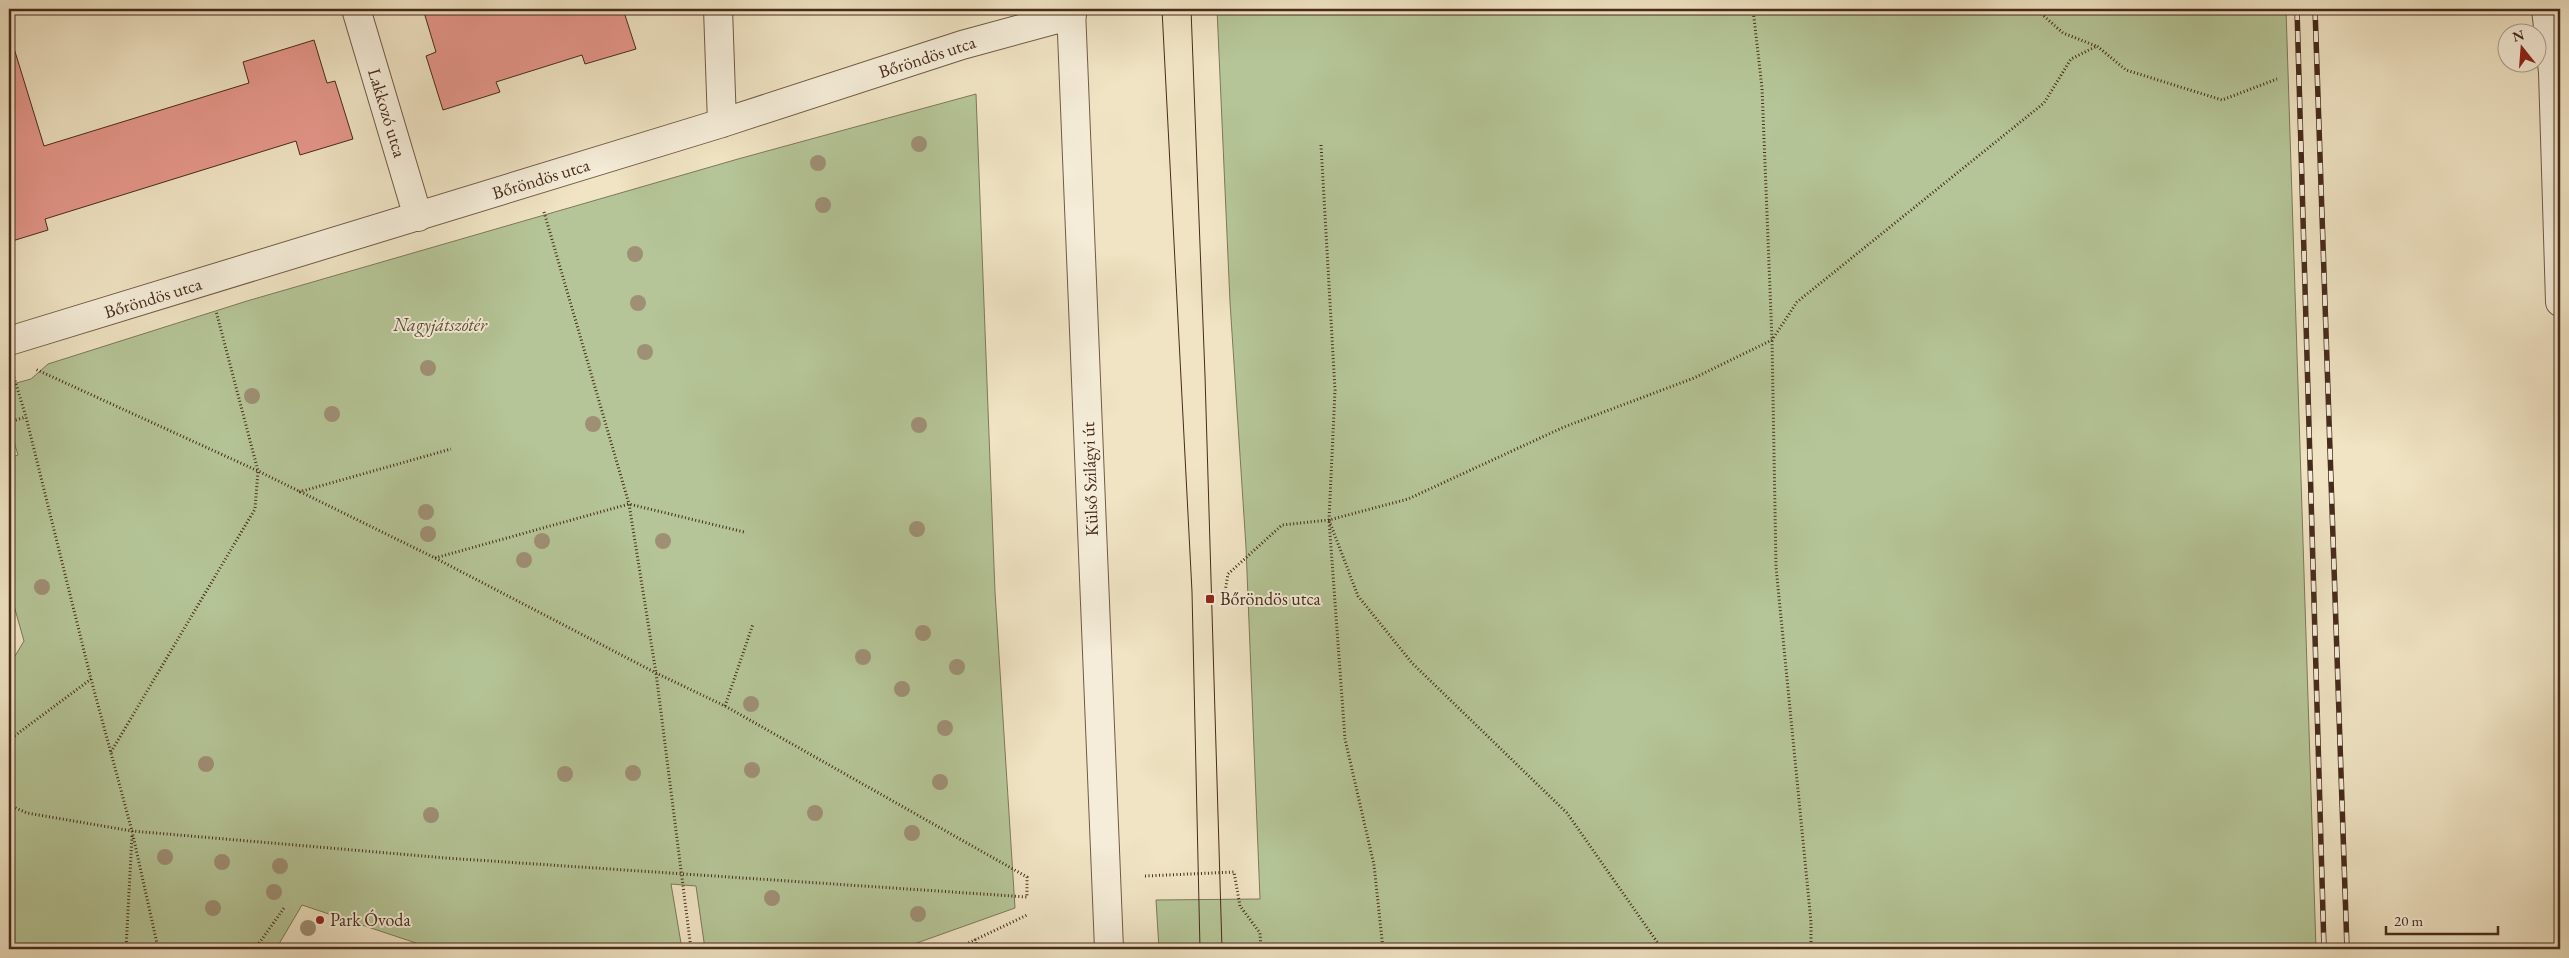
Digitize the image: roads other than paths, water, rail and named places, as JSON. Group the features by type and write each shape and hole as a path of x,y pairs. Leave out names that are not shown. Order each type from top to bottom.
{"street":[{"name":"Lakkozó utca","path":"356,9 418,217"},
{"path":"718,9 722,123"},
{"path":"2546,9 2557,72 2560,302"},
{"name":"Bőröndös utca","path":"9,341 208,282 722,123 962,45 1071,12"},
{"name":"Külső Szilágyi út","path":"1071,12 1109,949"}],"tram line":[{"path":"1162,9 1192,592 1200,949"},
{"path":"1191,9 1205,376 1222,949"}],"railway":[{"path":"2297,9 2324,949"},
{"path":"2315,9 2347,949"}],"place":[{"name":"Bőröndös utca","path":"1210,599"},
{"name":"Park Óvoda","path":"320,920"}],"park label":[{"name":"Nagyjátszótér","path":"440,325"}]}
